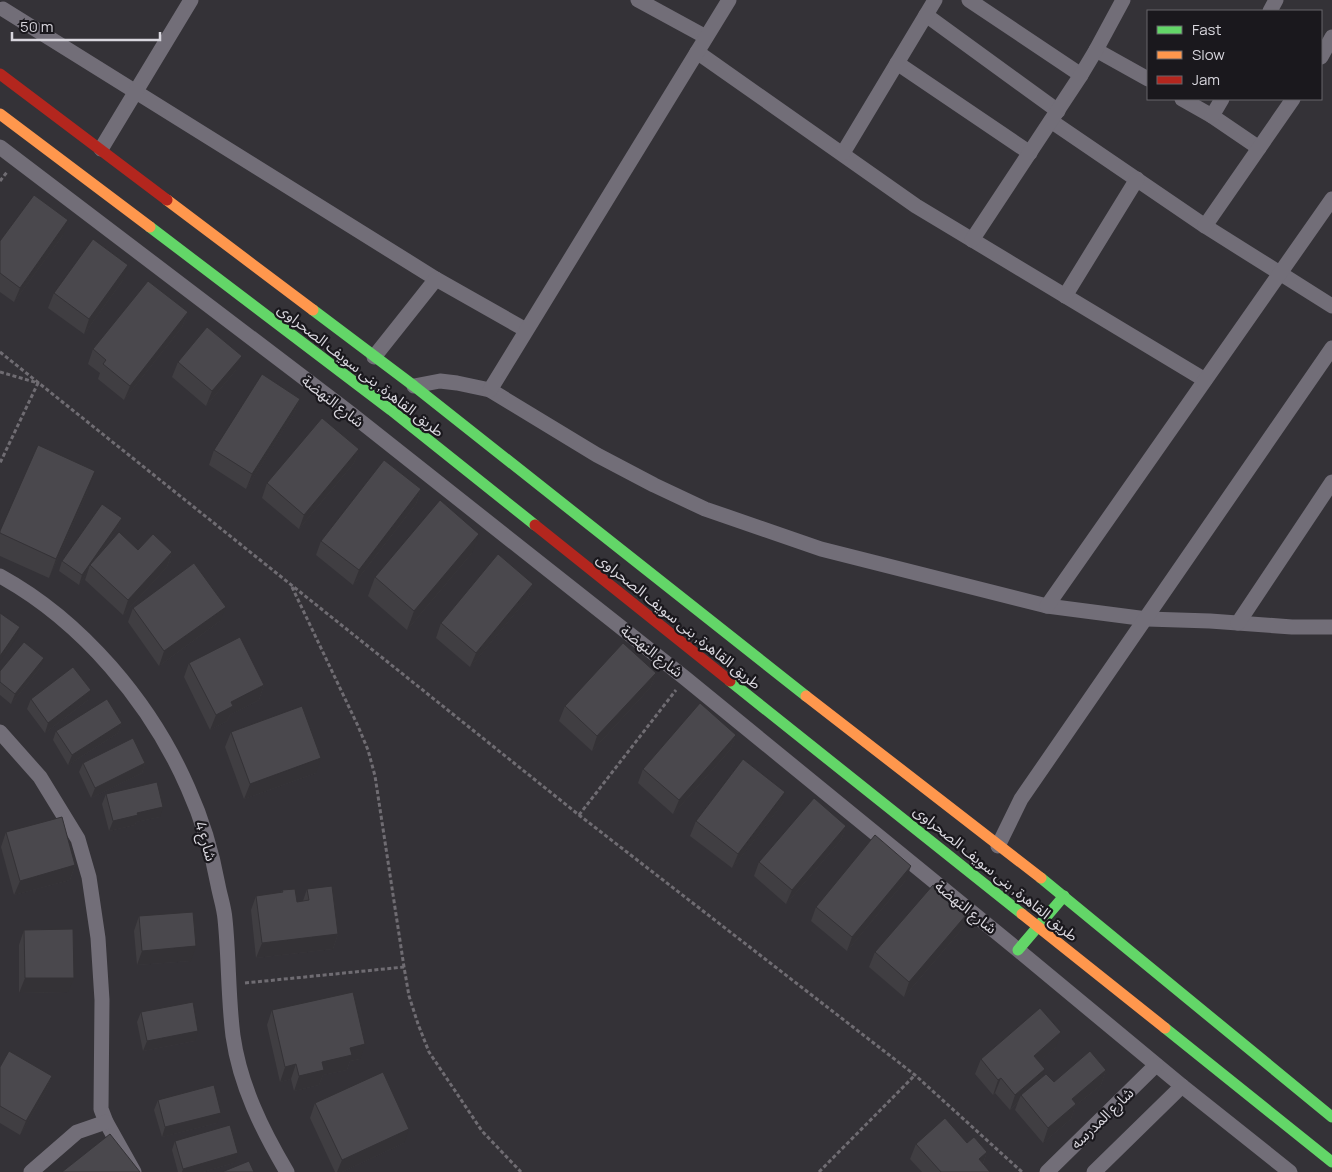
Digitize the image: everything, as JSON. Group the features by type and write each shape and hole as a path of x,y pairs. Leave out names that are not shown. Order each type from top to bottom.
{"main road":[{"name":"طريق القاهرة, بنى سويف الصحراوى","path":"0,74 414,386 721,631 1064,896 1332,1117"},
{"name":"طريق القاهرة, بنى سويف الصحراوى","path":"0,114 391,410 1332,1162"},
{"path":"1018,950 1064,896"}],"street":[{"path":"101,149 191,0"},
{"path":"638,0 706,37"},
{"path":"490,390 729,0"},
{"path":"843,153 935,0"},
{"path":"969,0 1081,75"},
{"path":"972,240 1081,75 1123,0"},
{"path":"4,8 135,93 436,279 526,330"},
{"path":"926,15 1137,179 1205,226 1332,306"},
{"path":"1322,55 1332,37"},
{"path":"1096,50 1147,79"},
{"path":"697,52 916,206 1205,380"},
{"path":"897,63 1030,152"},
{"path":"1184,100 1212,116 1258,148"},
{"path":"1212,116 1221,100"},
{"path":"1205,226 1293,100"},
{"name":"شارع النهضة","path":"0,147 350,413 685,678 1156,1065 1290,1172"},
{"path":"1065,296 1137,179"},
{"path":"1047,606 1332,199"},
{"path":"374,356 436,279"},
{"path":"998,846 1021,799 1147,619 1332,348"},
{"path":"414,386 440,381 490,390 597,455 654,485 705,509 821,549 1047,606 1147,619 1292,627 1332,627"},
{"path":"1238,623 1332,482"},
{"name":"شارع 4","path":"0,576 16,585 70,626 117,674 157,728 188,788 211,851 225,917 233,1037 246,1088 266,1136 287,1172"},
{"path":"0,732 40,778 78,839 86,867 98,938 102,1000 101,1109 106,1122 134,1172"},
{"name":"شارع المدرسه","path":"1047,1172 1156,1065"},
{"path":"1094,1172 1182,1086"},
{"path":"31,1172 77,1132 106,1122"}],"path":[{"path":"0,352 579,815 914,1075 1022,1172"},
{"path":"0,372 38,383"},
{"path":"0,463 38,383"},
{"path":"290,584 368,750 375,776 409,996 418,1024 429,1052 482,1131 521,1172"},
{"path":"579,815 685,678"},
{"path":"229,985 404,967"},
{"path":"819,1172 914,1075"}],"building":[{"path":"34,195 68,220 20,288 0,273 0,241"},
{"path":"93,239 128,265 89,319 54,293"},
{"path":"148,281 188,312 130,386 103,364 106,360 93,349"},
{"path":"207,327 242,356 212,391 178,362"},
{"path":"262,374 300,399 252,474 214,450"},
{"path":"322,418 359,449 304,515 267,483"},
{"path":"38,445 95,471 56,559 0,533"},
{"path":"384,460 421,489 359,570 321,541"},
{"path":"440,500 479,534 414,611 375,577"},
{"path":"102,504 122,518 82,575 62,561"},
{"path":"119,532 138,550 153,534 172,552 128,600 90,565"},
{"path":"498,554 533,584 476,653 441,623"},
{"path":"194,563 226,607 164,651 133,608"},
{"path":"0,613 20,627 0,656"},
{"path":"240,637 264,685 231,702 233,706 216,715 189,663"},
{"path":"24,642 44,658 15,694 0,682 0,671"},
{"path":"623,643 656,673 597,736 565,706"},
{"path":"73,667 91,690 48,723 31,699"},
{"path":"107,699 122,723 72,755 56,731"},
{"path":"700,703 736,735 679,800 643,769"},
{"path":"302,706 321,758 250,784 231,732"},
{"path":"133,738 145,763 95,788 83,763"},
{"path":"743,759 785,792 738,854 696,821"},
{"path":"157,782 163,807 113,821 106,794"},
{"path":"814,798 846,826 792,890 759,862"},
{"path":"62,817 75,865 20,881 6,832"},
{"path":"875,835 911,866 852,937 816,907"},
{"path":"933,885 967,914 909,982 875,952"},
{"path":"332,886 338,934 262,943 256,896 295,889 297,902 309,900 307,889"},
{"path":"193,912 196,946 142,951 139,916"},
{"path":"73,929 74,978 25,978 24,930"},
{"path":"353,992 365,1044 350,1048 352,1055 322,1062 324,1070 299,1076 296,1064 285,1067 272,1010"},
{"path":"193,1002 198,1031 147,1041 141,1012"},
{"path":"1040,1008 1061,1032 1034,1056 1045,1069 1015,1095 1001,1078 998,1080 981,1059"},
{"path":"9,1051 52,1076 26,1121 0,1106 0,1067"},
{"path":"1090,1051 1106,1070 1072,1099 1076,1104 1048,1128 1021,1095 1046,1074 1054,1082"},
{"path":"383,1072 409,1129 342,1160 315,1103"},
{"path":"214,1085 221,1113 165,1127 158,1100"},
{"path":"945,1118 967,1143 974,1137 987,1152 979,1159 990,1172 941,1172 916,1144"},
{"path":"230,1125 238,1153 183,1169 175,1141"},
{"path":"110,1134 140,1172 62,1172"},
{"path":"249,1161 254,1172 222,1172"}],"traffic: fast":[{"path":"150,227 391,410 535,525"},
{"path":"313,310 414,386 806,696"},
{"path":"730,681 1022,914"},
{"path":"1041,878 1332,1117"},
{"path":"1018,950 1064,896"},
{"path":"1165,1028 1332,1162"}],"traffic: slow":[{"path":"0,114 150,227"},
{"path":"167,200 313,310"},
{"path":"806,696 1041,878"},
{"path":"1022,914 1165,1028"}],"traffic: jam":[{"path":"0,74 167,200"},
{"path":"535,525 730,681"}]}
